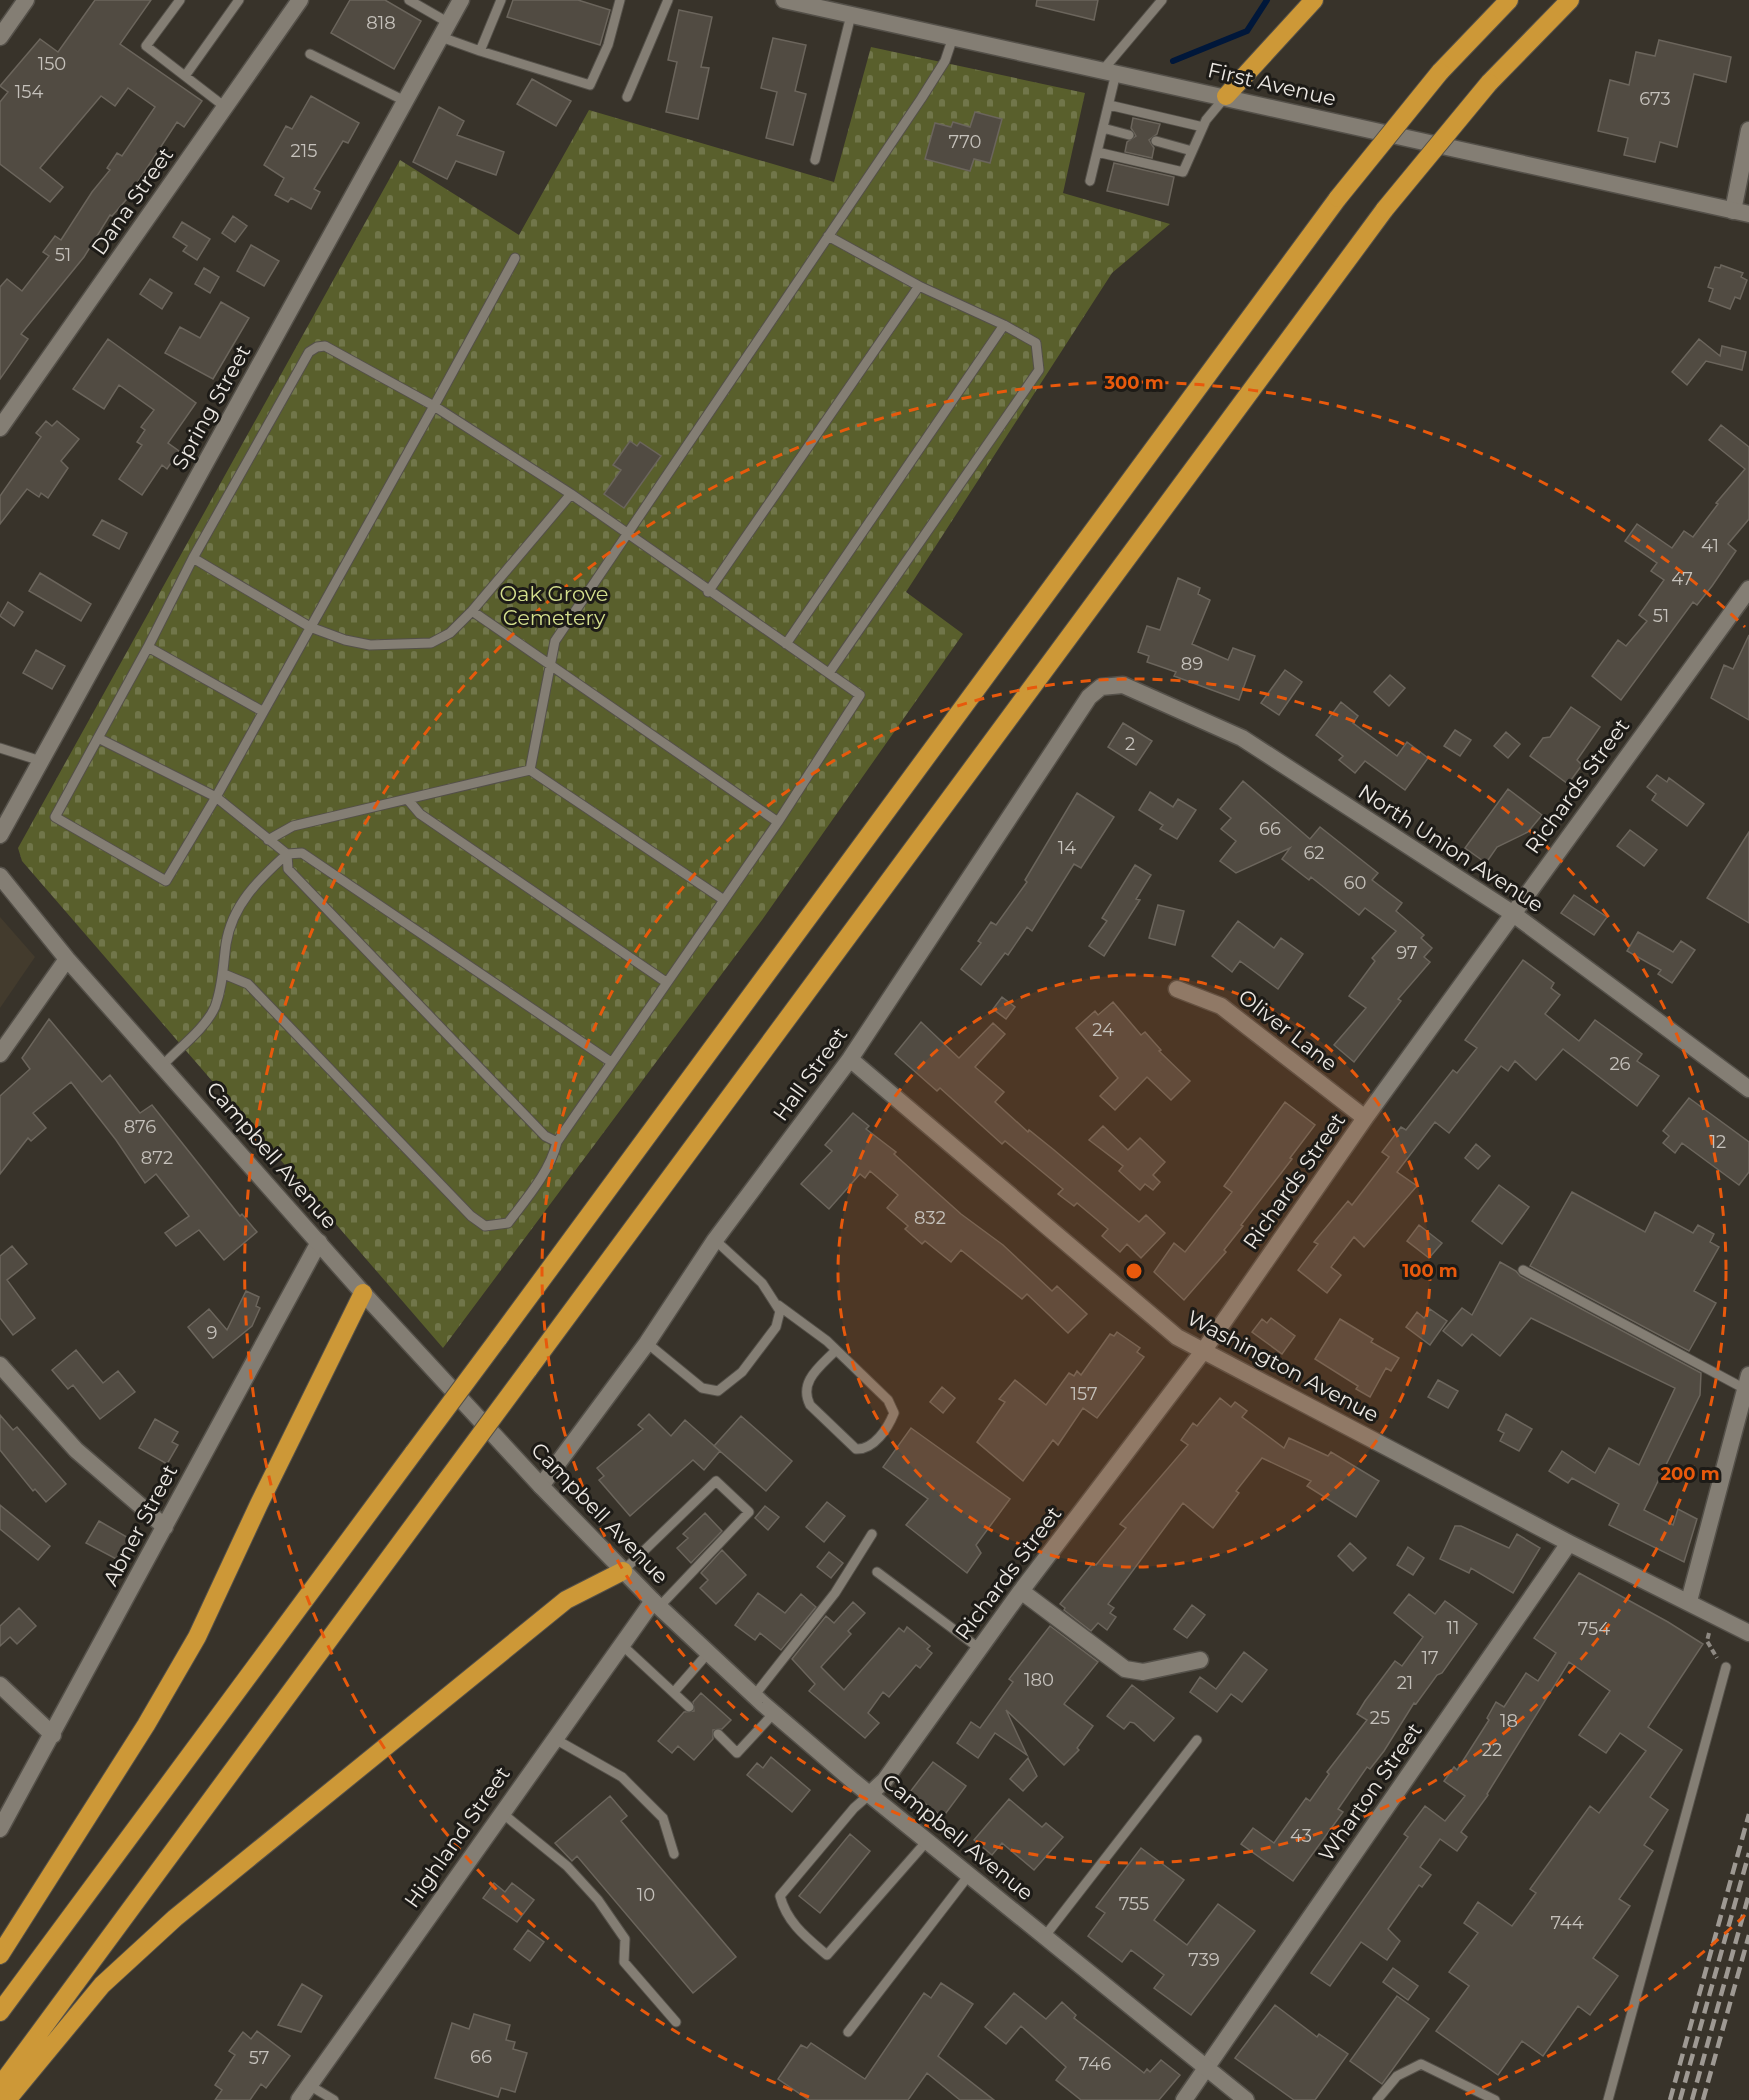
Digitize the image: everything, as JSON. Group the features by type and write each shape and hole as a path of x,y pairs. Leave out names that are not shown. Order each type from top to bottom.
{"highway":[{"path":"1226,96 1314,0"},
{"path":"0,2012 1338,198 1440,72 1509,0"},
{"path":"0,2086 1385,208 1489,83 1570,0"},
{"path":"0,1955 146,1725 196,1637 258,1504 363,1293"},
{"path":"7,2100 102,1985 175,1918 566,1600 623,1571"}],"street":[{"path":"0,37 26,0"},
{"name":"Dana Street","path":"0,428 300,0"},
{"name":"Spring Street","path":"0,835 461,0"},
{"name":"First Avenue","path":"784,0 819,4 850,15 1226,96 1741,212"},
{"path":"1741,212 1749,130"},
{"name":"Richards Street","path":"870,1794 885,1780 1022,1591 1204,1350 1365,1118 1749,589"},
{"name":"North Union Avenue","path":"1107,685 1123,685 1242,738 1512,913 1749,1089"},
{"name":"Hall Street","path":"541,1485 647,1343 715,1240 850,1059 1089,697 1107,685"},
{"name":"Campbell Avenue","path":"0,876 67,959 363,1293 541,1485 656,1604 754,1696 870,1794 1246,2100"},
{"path":"0,1054 67,959"},
{"name":"Oliver Lane","path":"1177,989 1221,1006 1365,1118"},
{"name":"Washington Avenue","path":"850,1059 1177,1337 1569,1542 1749,1633"},
{"name":"Abner Street","path":"0,1829 319,1242"},
{"path":"0,1365 76,1450 165,1527"},
{"path":"1689,1601 1747,1382"},
{"name":"Wharton Street","path":"1184,2100 1569,1542"},
{"path":"1022,1591 1125,1669 1143,1672 1200,1660"},
{"name":"Highland Street","path":"299,2100 622,1645 656,1604"},
{"path":"0,1685 53,1735"}],"lane":[{"path":"180,0 146,46 225,107"},
{"path":"185,76 239,0"},
{"path":"409,0 445,30 480,51 591,85 608,45 620,0"},
{"path":"480,51 501,0"},
{"path":"627,97 668,0"},
{"path":"1090,181 1109,105 1110,72 1162,0"},
{"path":"816,160 850,15"},
{"path":"530,770 555,642 921,99 945,61 953,37"},
{"path":"310,54 405,101"},
{"path":"1097,152 1183,172 1203,127 1226,96"},
{"path":"1109,105 1203,127"},
{"path":"1103,128 1129,135"},
{"path":"1156,141 1192,151"},
{"path":"828,236 919,286 1004,325 1036,343 1039,370 829,673"},
{"path":"224,974 248,984 471,1216 485,1226 508,1222 537,1184 555,1151 557,1142 778,822 860,696 708,592 571,494 434,406 325,346 317,347 309,352 193,558 148,647 55,817 166,881 216,797 262,711 434,406 515,258"},
{"path":"708,592 919,286"},
{"path":"786,644 1004,325"},
{"path":"193,558 310,627 345,640 370,645 431,643 450,633 471,611 571,494"},
{"path":"471,611 778,822"},
{"path":"148,647 262,711"},
{"path":"98,738 216,797 286,854 288,869 545,1136 557,1142"},
{"path":"0,748 41,761"},
{"path":"268,840 293,826 409,801 530,770 723,900"},
{"path":"409,801 420,814 666,982"},
{"path":"163,1065 209,1017 215,1006 224,974 226,942 250,888 286,854 303,853 611,1062"},
{"path":"715,1240 762,1283 778,1305 836,1350 888,1400 894,1413 875,1440 863,1449 856,1449 810,1406 807,1398 808,1381 836,1350"},
{"path":"1523,1270 1747,1382"},
{"path":"647,1343 702,1388 718,1391 742,1372 776,1327 779,1318 778,1305"},
{"path":"623,1571 716,1481 748,1512 656,1604"},
{"path":"754,1696 835,1593 872,1534"},
{"path":"877,1572 980,1649"},
{"path":"622,1645 689,1707"},
{"path":"674,1692 708,1653"},
{"path":"1608,2100 1726,1666"},
{"path":"718,1734 737,1753 774,1713"},
{"path":"555,1739 622,1777 663,1818 674,1854"},
{"path":"1045,1936 1197,1740"},
{"path":"870,1794 854,1808 780,1896 783,1909 798,1930 827,1955 927,1841"},
{"path":"502,1813 567,1866 598,1900 625,1939 624,1962 676,2022"},
{"path":"848,2032 969,1875"},
{"path":"1377,2100 1397,2076 1421,2064 1495,2100"},
{"path":"309,2085 334,2100"}],"path":[{"path":"1717,1616 1707,1641 1713,1653 1726,1666"}],"shaded area":[{"path":"0,917 35,957 0,1008"}],"green space":[{"name":"Oak Grove Cemetery","path":"871,47 1085,93 1063,193 1170,224 1112,273 906,592 963,634 762,920 443,1348 22,861 18,848 400,160 519,235 589,110 834,182"}],"building":[{"path":"95,0 151,0 120,44 202,101 184,127 177,122 126,200 112,216 110,215 84,257 21,334 28,339 0,379 0,287 7,279 22,291 49,256 43,252 55,236 61,240 92,192 110,170 107,168 117,153 122,156 155,107 128,88 115,106 101,96 40,168 63,187 50,202 0,164 0,102 8,92 0,86 40,39 58,52"},
{"path":"350,0 385,0 421,21 394,69 331,33"},
{"path":"513,0 578,0 610,10 600,45 507,17"},
{"path":"1037,0 1098,0 1094,20 1036,6"},
{"path":"679,10 712,17 701,67 709,68 698,119 666,112 677,62 668,60"},
{"path":"773,38 806,45 795,91 806,94 793,145 766,138 777,92 761,88"},
{"path":"1659,40 1731,57 1726,82 1694,74 1677,147 1660,142 1655,162 1624,155 1628,138 1598,131 1610,80 1629,85 1636,52 1655,56"},
{"path":"532,79 571,101 556,126 517,104"},
{"path":"311,96 359,123 348,143 343,141 314,189 320,192 311,209 291,198 288,202 275,195 284,178 264,165 286,126 292,129"},
{"path":"439,107 464,121 457,135 504,152 496,175 456,161 447,179 413,162"},
{"path":"975,112 1002,119 990,163 974,159 970,171 925,159 935,123 951,127 953,122 970,127"},
{"path":"1133,118 1160,124 1157,134 1149,140 1154,148 1152,158 1125,152 1127,142 1136,136 1131,128"},
{"path":"1114,163 1174,177 1168,205 1107,191"},
{"path":"233,216 247,226 235,242 222,233"},
{"path":"182,222 210,239 197,260 183,251 187,246 173,237"},
{"path":"251,245 279,261 264,286 237,271"},
{"path":"1721,265 1743,273 1741,277 1747,280 1740,299 1735,297 1730,309 1709,301 1713,289 1708,287 1715,267 1720,268"},
{"path":"204,268 219,277 210,293 195,284"},
{"path":"150,279 172,293 162,309 140,294"},
{"path":"221,302 249,318 213,379 165,353 180,327 200,338"},
{"path":"108,339 196,403 168,443 179,451 167,469 162,465 142,495 119,479 142,445 137,442 145,430 141,427 154,410 119,385 104,409 73,389"},
{"path":"1699,339 1720,356 1722,346 1746,352 1742,370 1706,361 1687,385 1672,372"},
{"path":"46,421 52,426 57,421 79,439 61,461 68,468 48,498 41,493 39,497 27,489 0,524 0,496 41,437 36,433"},
{"path":"1721,425 1749,447 1749,519 1728,544 1736,551 1712,586 1697,605 1693,602 1621,700 1592,676 1618,640 1626,646 1647,621 1639,615 1664,580 1651,571 1657,563 1625,541 1637,524 1672,548 1684,531 1693,537 1718,504 1716,503 1745,469 1709,440"},
{"path":"630,441 637,446 640,442 661,456 624,508 604,494 621,470 613,465"},
{"path":"102,520 127,533 119,549 93,535"},
{"path":"40,573 91,604 81,621 29,591"},
{"path":"1178,578 1200,588 1198,594 1210,600 1192,644 1228,660 1233,648 1255,656 1239,700 1174,676 1176,672 1147,662 1149,656 1138,652 1147,626 1160,630"},
{"path":"8,602 23,612 14,626 0,616"},
{"path":"1749,635 1749,720 1711,698 1724,665 1733,669"},
{"path":"36,650 65,666 52,689 23,673"},
{"path":"1285,670 1302,682 1279,715 1261,703"},
{"path":"1390,675 1405,688 1389,706 1374,692"},
{"path":"1341,702 1358,716 1353,723 1397,756 1407,742 1428,758 1405,790 1365,761 1355,773 1339,760 1343,756 1316,735"},
{"path":"1571,707 1600,727 1577,760 1582,765 1568,784 1530,756 1543,738 1550,737"},
{"path":"1123,723 1152,741 1136,765 1108,747"},
{"path":"1455,730 1471,740 1460,756 1444,746"},
{"path":"1506,732 1520,744 1508,758 1494,746"},
{"path":"1657,775 1667,782 1669,778 1704,804 1687,826 1652,800 1656,794 1647,787"},
{"path":"1243,781 1310,839 1320,827 1378,873 1372,880 1402,903 1396,911 1424,935 1421,938 1432,948 1424,957 1430,962 1398,999 1401,1001 1354,1062 1334,1045 1366,1008 1349,996 1375,961 1372,958 1396,931 1365,908 1359,915 1311,877 1309,880 1282,859 1290,848 1236,873 1220,861 1236,841 1221,829 1231,818 1220,809"},
{"path":"1508,789 1542,815 1528,832 1497,847 1486,863 1465,848"},
{"path":"1150,792 1173,807 1178,799 1196,810 1177,839 1160,829 1163,825 1139,810"},
{"path":"1077,793 1114,817 1081,868 1074,864 1032,931 1027,927 1008,955 1005,953 981,985 961,969 981,943 978,941 991,922 996,925 1027,882 1025,880"},
{"path":"1630,830 1657,850 1644,866 1617,846"},
{"path":"1749,832 1749,923 1707,898"},
{"path":"1135,865 1151,875 1136,899 1140,900 1104,956 1089,946 1107,921 1102,918"},
{"path":"1574,895 1607,917 1594,935 1561,913"},
{"path":"1158,905 1184,911 1175,945 1149,938"},
{"path":"1238,921 1274,948 1281,938 1303,954 1278,989 1240,961 1232,972 1212,956"},
{"path":"1638,932 1673,952 1681,941 1695,950 1672,983 1658,974 1661,970 1627,951"},
{"path":"1523,960 1554,983 1551,988 1560,995 1545,1014 1579,1041 1595,1020 1642,1054 1637,1061 1659,1076 1637,1106 1563,1049 1536,1080 1515,1061 1508,1071 1501,1066 1449,1133 1435,1122 1397,1172 1417,1186 1364,1247 1354,1237 1331,1267 1341,1275 1327,1293 1298,1270 1318,1244 1314,1242 1348,1201 1352,1205 1389,1157 1382,1152 1401,1127 1406,1130 1453,1070 1457,1073 1477,1048 1465,1040"},
{"path":"1002,997 1015,1007 1006,1019 993,1009"},
{"path":"1113,1002 1141,1035 1145,1032 1161,1050 1159,1051 1190,1081 1171,1100 1147,1077 1115,1110 1100,1096 1118,1078 1076,1028 1095,1011 1098,1015"},
{"path":"49,1019 102,1082 110,1075 140,1113 152,1105 240,1216 242,1214 257,1232 224,1260 199,1230 176,1246 165,1233 189,1216 156,1174 145,1183 116,1140 71,1082 33,1113 46,1128 31,1141 28,1138 0,1174 0,1096 30,1069 22,1058"},
{"path":"921,1022 959,1058 993,1023 1005,1034 975,1067 1004,1092 995,1102 1028,1132 1029,1130 1054,1150 1139,1222 1146,1215 1165,1233 1141,1258 1127,1244 1120,1252 1102,1236 1108,1229 1077,1203 1074,1206 1058,1194 1063,1189 1005,1141 1002,1144 940,1088 937,1091 895,1054"},
{"path":"1689,1098 1749,1142 1749,1172 1739,1185 1682,1143 1675,1153 1663,1143 1669,1136 1663,1131"},
{"path":"1285,1102 1315,1125 1241,1225 1243,1226 1224,1250 1226,1252 1184,1300 1154,1272 1174,1243 1185,1252 1232,1192 1224,1186"},
{"path":"853,1113 869,1126 866,1129 896,1152 894,1154 961,1214 1003,1245 1052,1291 1057,1286 1087,1314 1068,1333 1027,1294 1022,1299 961,1250 951,1262 925,1241 922,1244 905,1229 908,1226 887,1208 898,1195 870,1171 865,1178 860,1174 829,1209 801,1184 832,1151 825,1145"},
{"path":"1103,1126 1128,1150 1140,1138 1165,1162 1153,1175 1160,1182 1153,1190 1145,1184 1140,1190 1119,1171 1123,1166 1089,1140"},
{"path":"1476,1144 1490,1156 1478,1169 1465,1158"},
{"path":"1499,1185 1529,1207 1502,1244 1472,1221"},
{"path":"1572,1192 1645,1232 1655,1212 1693,1233 1698,1225 1714,1234 1710,1242 1719,1247 1694,1291 1716,1303 1689,1351 1530,1266"},
{"path":"1419,1225 1442,1243 1429,1258 1407,1241"},
{"path":"12,1246 27,1264 7,1280 35,1318 13,1335 0,1318 0,1256"},
{"path":"1500,1262 1516,1271 1520,1276 1701,1373 1700,1395 1644,1510 1673,1525 1678,1509 1697,1519 1684,1562 1609,1525 1619,1504 1572,1478 1568,1483 1549,1471 1562,1451 1595,1473 1609,1448 1639,1465 1675,1388 1531,1318 1500,1356 1472,1334 1462,1346 1443,1331 1462,1308 1472,1315"},
{"path":"246,1291 259,1297 256,1306 260,1308 252,1326 213,1358 188,1327 209,1309 227,1330"},
{"path":"1430,1309 1447,1321 1430,1345 1406,1327 1417,1312 1424,1318"},
{"path":"1271,1318 1295,1336 1282,1354 1252,1332 1262,1319 1267,1323"},
{"path":"1340,1319 1373,1339 1371,1342 1399,1358 1391,1371 1386,1368 1370,1397 1356,1389 1358,1386 1315,1359"},
{"path":"1117,1332 1140,1348 1137,1352 1144,1357 1097,1418 1083,1408 1058,1445 1053,1440 1023,1481 977,1442 1005,1402 999,1399 1015,1380 1046,1405 1069,1373 1074,1376 1077,1371 1081,1375 1110,1334 1114,1336"},
{"path":"76,1350 103,1383 118,1371 135,1392 100,1419 73,1385 68,1389 52,1370"},
{"path":"1438,1380 1458,1391 1448,1408 1428,1397"},
{"path":"942,1387 955,1398 943,1413 930,1402"},
{"path":"1220,1398 1231,1407 1235,1402 1247,1411 1242,1417 1284,1448 1289,1438 1328,1456 1331,1452 1379,1481 1356,1517 1307,1486 1311,1481 1262,1458 1236,1491 1239,1493 1213,1528 1183,1503 1108,1604 1114,1608 1110,1613 1116,1617 1107,1630 1098,1623 1091,1631 1064,1610 1065,1608 1060,1604 1093,1563 1096,1565 1126,1528 1120,1524 1188,1445 1181,1440 1193,1423 1197,1426"},
{"path":"649,1414 671,1436 685,1420 720,1451 704,1470 693,1460 630,1516 599,1480 604,1476 597,1468 643,1429 638,1425"},
{"path":"1506,1414 1532,1429 1519,1451 1500,1441 1504,1433 1498,1430"},
{"path":"0,1415 13,1430 17,1427 66,1484 46,1502 35,1489 33,1491 0,1450"},
{"path":"741,1416 792,1461 766,1491 714,1446"},
{"path":"155,1419 178,1432 172,1442 178,1445 167,1464 139,1448"},
{"path":"911,1428 1010,1499 976,1545 981,1553 967,1573 906,1525 928,1499 883,1467"},
{"path":"827,1502 845,1516 824,1542 806,1527"},
{"path":"0,1505 50,1546 38,1560 0,1529"},
{"path":"765,1506 779,1517 768,1530 755,1518"},
{"path":"705,1513 722,1531 691,1563 677,1548 688,1538 683,1534"},
{"path":"99,1521 132,1540 120,1561 86,1543"},
{"path":"1455,1526 1461,1526 1509,1548 1517,1534 1540,1548 1513,1593 1471,1568 1469,1573 1440,1559"},
{"path":"1350,1543 1366,1558 1353,1571 1338,1556"},
{"path":"1408,1547 1424,1558 1413,1575 1397,1565"},
{"path":"722,1550 746,1575 716,1604 700,1588 708,1580 701,1573"},
{"path":"829,1552 843,1563 831,1578 817,1567"},
{"path":"1579,1573 1703,1644 1648,1727 1682,1750 1650,1797 1668,1810 1644,1845 1653,1851 1619,1899 1630,1906 1593,1958 1618,1976 1590,2015 1578,2006 1543,2056 1522,2041 1498,2075 1436,2031 1469,1986 1449,1972 1478,1933 1464,1923 1478,1902 1512,1926 1536,1893 1530,1889 1590,1806 1599,1813 1646,1751 1620,1733 1606,1753 1579,1735 1610,1691 1569,1662 1488,1795 1461,1832 1467,1837 1457,1851 1440,1839 1420,1867 1431,1875 1422,1887 1419,1885 1388,1929 1400,1941 1387,1960 1361,1942 1330,1986 1311,1973 1408,1837 1404,1834 1425,1806 1445,1821 1465,1796 1444,1781 1454,1767 1457,1770 1489,1720 1487,1718 1496,1702 1504,1707 1526,1673 1538,1681 1556,1653 1534,1638"},
{"path":"758,1593 785,1613 801,1594 816,1607 781,1650 760,1633 755,1640 735,1625"},
{"path":"1409,1594 1435,1614 1445,1601 1477,1624 1442,1673 1437,1675 1416,1704 1414,1703 1384,1751 1370,1769 1367,1767 1338,1809 1343,1812 1293,1881 1241,1844 1253,1828 1274,1843 1306,1798 1310,1801 1329,1774 1327,1772 1367,1720 1357,1714 1365,1701 1395,1661 1402,1666 1423,1637 1394,1613"},
{"path":"853,1602 865,1613 848,1631 851,1634 821,1667 844,1690 899,1628 904,1632 907,1627 930,1646 927,1649 932,1653 920,1668 916,1665 889,1697 883,1692 868,1713 879,1723 865,1738 809,1691 815,1684 792,1659 826,1616 834,1623"},
{"path":"1192,1605 1205,1615 1187,1638 1174,1629"},
{"path":"19,1608 36,1626 17,1644 10,1637 0,1646 0,1626"},
{"path":"1050,1626 1098,1662 1064,1704 1093,1726 1077,1748 1079,1750 1064,1765 1006,1710 1027,1755 995,1733 978,1758 957,1743 971,1722 980,1728 1013,1682 1009,1679"},
{"path":"1244,1652 1267,1670 1242,1702 1231,1694 1217,1712 1190,1692 1200,1677 1216,1689"},
{"path":"1132,1685 1174,1718 1154,1741 1134,1723 1130,1722 1124,1729 1107,1716"},
{"path":"701,1693 731,1720 722,1729 713,1730 713,1739 694,1760 678,1746 672,1753 658,1741 684,1712 694,1711 693,1702"},
{"path":"771,1757 810,1790 792,1812 747,1775 757,1763 763,1768"},
{"path":"1028,1758 1037,1776 1023,1791 1010,1779"},
{"path":"933,1762 966,1786 943,1817 910,1792"},
{"path":"610,1796 627,1816 621,1821 736,1957 693,1993 577,1856 572,1861 555,1843"},
{"path":"1009,1799 1042,1827 1046,1823 1063,1837 1034,1870 1002,1843 992,1855 974,1840"},
{"path":"850,1834 870,1851 820,1913 799,1896"},
{"path":"1141,1848 1184,1880 1154,1920 1187,1945 1218,1904 1255,1931 1191,2015 1154,1988 1164,1975 1131,1950 1122,1962 1088,1936 1105,1913 1096,1907"},
{"path":"494,1883 505,1892 512,1883 534,1900 517,1922 483,1898"},
{"path":"528,1930 544,1942 530,1961 514,1949"},
{"path":"1393,1968 1418,1986 1408,2000 1383,1982"},
{"path":"941,1983 973,2004 938,2056 994,2100 960,2100 927,2073 908,2100 809,2100 778,2079 801,2045 807,2048 811,2043 865,2079 924,1993 931,1998"},
{"path":"302,1984 322,1996 301,2032 278,2025"},
{"path":"1014,1993 1046,2019 1062,2002 1076,2015 1074,2018 1144,2073 1147,2069 1150,2072 1161,2060 1180,2075 1159,2100 1081,2100 1056,2080 1066,2067 1021,2026 1006,2044 985,2027"},
{"path":"1397,1996 1429,2019 1382,2084 1350,2061"},
{"path":"1275,2005 1317,2037 1319,2034 1348,2054 1315,2100 1294,2100 1235,2058"},
{"path":"474,2014 510,2025 506,2040 515,2042 513,2049 527,2053 515,2092 501,2088 498,2097 435,2078 452,2023 469,2029"},
{"path":"257,2031 290,2056 266,2088 261,2084 250,2100 215,2100 222,2090 215,2085 235,2055 229,2051 243,2032 251,2039"}],"waterway":[{"path":"1173,61 1247,31 1267,0"}],"railway":[{"path":"1670,2100 1749,1814"},
{"path":"1680,2100 1749,1853"},
{"path":"1692,2100 1749,1894"},
{"path":"1703,2100 1749,1935"}]}
